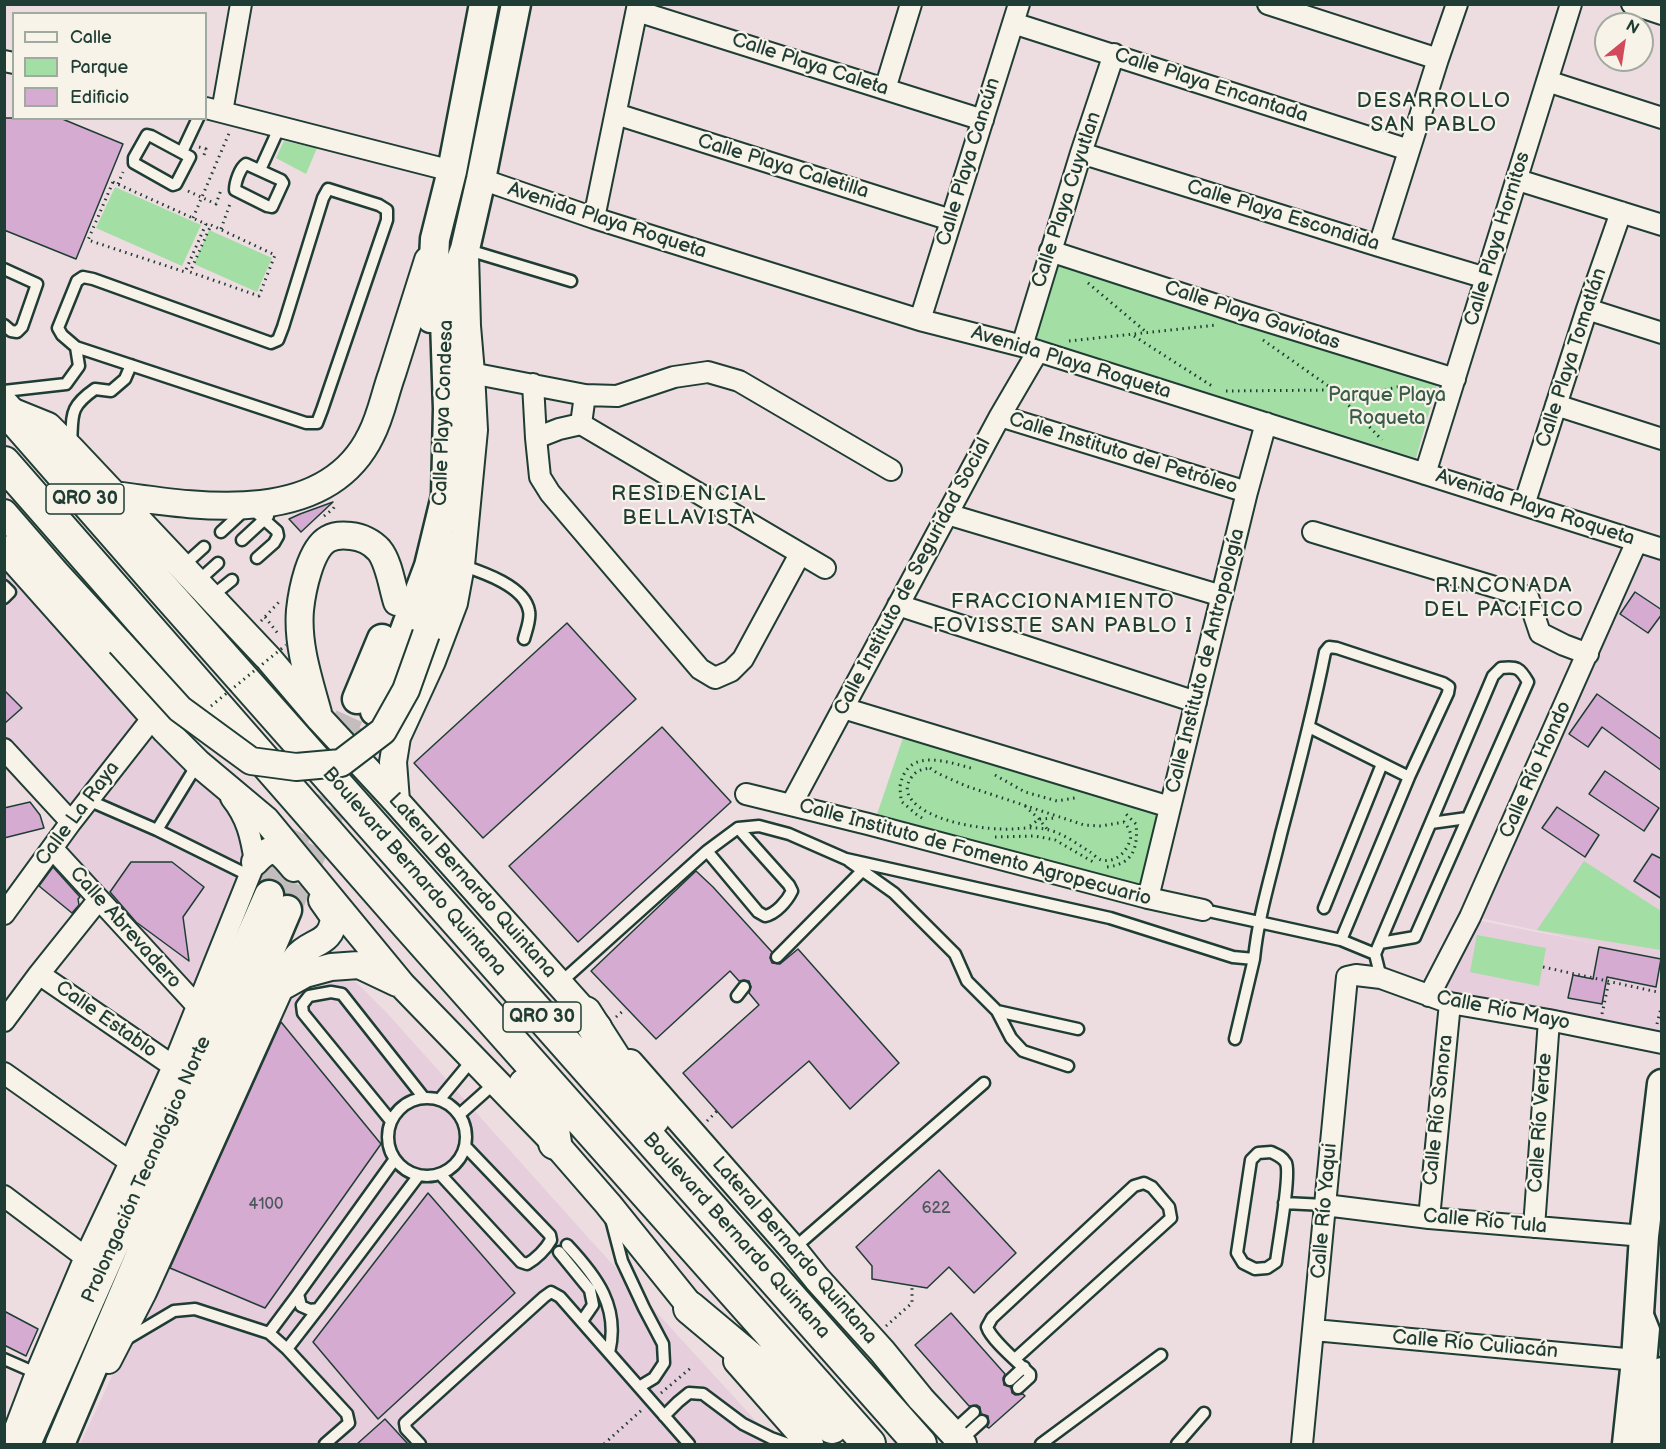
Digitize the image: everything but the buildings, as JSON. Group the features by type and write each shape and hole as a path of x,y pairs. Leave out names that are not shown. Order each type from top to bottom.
{"main road":[{"name":"Calle Playa Condesa","path":"484,4 452,171 435,239 430,320 434,407 428,493 411,559 366,705 429,566 446,496 448,409 445,320 451,288 465,249 481,179 516,4"},
{"name":"Boulevard Bernardo Quintana","path":"5,402 156,581 920,1444"},
{"name":"Boulevard Bernardo Quintana","path":"4,463 408,925 869,1444"},
{"name":"Prolongación Tecnológico Norte","path":"26,1444 265,886"},
{"name":"Prolongación Tecnológico Norte","path":"61,1444 265,886"},
{"path":"408,925 438,979 551,1117 555,1143"},
{"path":"585,1012 707,1203"},
{"path":"1627,1444 1636,1360 1644,1236 1662,1084"},
{"path":"690,1308 854,1444"},
{"path":"1655,1379 1655,1444"}],"street":[{"path":"241,4 214,110 452,171"},
{"path":"885,89 911,4"},
{"path":"1268,4 1438,59"},
{"path":"1379,246 1457,4"},
{"name":"Calle Playa Hornitos","path":"1425,474 1450,377 1518,180 1571,4"},
{"path":"1632,4 1662,14"},
{"path":"594,218 637,8"},
{"name":"Calle Playa Caleta","path":"637,8 983,120"},
{"name":"Calle Playa Encantada","path":"1016,14 1114,54 1409,150"},
{"name":"Calle Playa Cancún","path":"920,320 1016,14"},
{"name":"Calle Playa Cuyutlan","path":"1030,349 1050,251 1114,54"},
{"path":"1547,81 1662,118"},
{"name":"Calle Playa Caletilla","path":"616,114 951,220"},
{"name":"Calle Playa Escondida","path":"1081,153 1486,278"},
{"name":"Avenida Playa Roqueta","path":"481,179 594,218 920,320 1030,349 1662,549"},
{"path":"1518,180 1662,225"},
{"name":"Calle Playa Tomatlán","path":"1524,505 1621,212"},
{"path":"115,495 256,513 285,500 319,489 350,466 371,435 435,239"},
{"path":"396,801 393,762 397,737 432,661 454,603 461,565 474,430 467,327 465,249"},
{"path":"4,513 180,709 251,761 296,767 341,763 383,731 406,690 426,634 457,502 461,427 454,334 465,249"},
{"name":"Calle Playa Gaviotas","path":"1050,251 1450,377"},
{"path":"1587,309 1662,333"},
{"name":"Calle Instituto de Seguridad Social","path":"791,805 1000,416 1030,349"},
{"path":"471,373 585,394 617,396 674,377 708,372 739,381 891,470"},
{"path":"533,384 540,477 550,494 700,669 715,678 731,671 743,659 800,554"},
{"path":"581,424 585,394"},
{"name":"Lateral Bernardo Quintana","path":"5,402 48,426 269,659 320,719 585,1012 958,1439"},
{"path":"1556,405 1662,439"},
{"name":"Calle Instituto del Petróleo","path":"1000,416 1247,492"},
{"name":"Calle Instituto de Antropología","path":"1148,898 1247,492 1266,423"},
{"path":"536,438 581,424 825,568"},
{"path":"947,514 1222,596"},
{"path":"1313,532 1528,597 1540,633 1588,654"},
{"path":"320,719 302,654 300,611 307,575 314,555 327,539 341,535 358,537 370,542 379,550 386,563 397,602"},
{"name":"Calle Río Hondo","path":"1429,996 1470,917 1637,541"},
{"path":"4,549 166,731 205,769 266,820 402,985 555,1143 608,1204 690,1308 810,1444"},
{"path":"898,605 1196,702"},
{"path":"843,708 1170,807"},
{"name":"Calle La Raya","path":"4,914 71,822 154,716"},
{"path":"4,749 71,822"},
{"path":"205,769 241,811 251,834 265,886"},
{"name":"Calle Instituto de Fomento Agropecuario","path":"746,794 1148,898 1208,911"},
{"name":"Calle Abrevadero","path":"52,848 198,1007"},
{"path":"9,1444 85,1257 130,1162 198,1007 265,886 264,853 271,850 281,853 316,892 334,917 334,926 328,935 297,957 280,988 143,1292 61,1444"},
{"path":"4,1021 99,899"},
{"path":"280,988 305,974 331,966 359,965 402,985"},
{"name":"Calle Establo","path":"39,974 173,1066"},
{"name":"Calle Río Mayo","path":"1347,976 1381,978 1450,1003 1549,1020 1659,1033"},
{"name":"Calle Río Yaqui","path":"1302,1444 1347,976"},
{"name":"Calle Río Sonora","path":"1429,1218 1450,1003"},
{"name":"Calle Río Verde","path":"1534,1227 1549,1020"},
{"path":"4,1073 130,1162"},
{"path":"5,1197 85,1257"},
{"name":"Calle Río Tula","path":"1325,1205 1429,1218 1644,1236"},
{"name":"Calle Río Culiacán","path":"1314,1330 1636,1360"}],"lane":[{"path":"184,148 197,120"},
{"path":"260,170 280,126"},
{"path":"147,135 184,148 190,157 176,184 134,164 134,158 147,135"},
{"path":"246,164 283,183 272,207 235,190 243,166 246,164"},
{"path":"328,189 379,205 387,210 387,220 317,423 306,423 76,347 62,335 58,328 77,281 83,277 271,343 278,340 323,198 328,189"},
{"path":"465,249 571,281"},
{"path":"4,269 37,284 22,327 17,332 11,331 4,325"},
{"path":"5,402 66,384 79,366 76,347"},
{"path":"71,449 73,411 83,398 95,389 111,391 125,379 131,365"},
{"path":"221,532 256,513"},
{"path":"242,540 256,513"},
{"path":"256,513 277,531 278,536 274,543 257,558"},
{"path":"197,582 204,547"},
{"path":"197,582 218,563"},
{"path":"461,565 489,574 522,596 530,612 524,639"},
{"path":"197,582 232,580"},
{"path":"4,586 10,592 4,598"},
{"path":"1235,1039 1254,960 1260,921 1309,727 1325,652 1329,647 1443,683 1449,687 1341,940"},
{"path":"1380,943 1414,937 1528,682 1522,672 1514,667 1501,668 1494,676 1431,823 1375,954 1381,978"},
{"path":"1309,727 1409,777"},
{"path":"1324,908 1382,764"},
{"path":"157,830 205,769"},
{"path":"88,800 157,830 265,886"},
{"path":"1431,823 1467,818"},
{"path":"559,983 707,851 738,828 759,826 789,834 846,859 1110,918 1233,957 1254,960"},
{"path":"707,851 758,912 765,916 771,914 789,898 792,891 738,828"},
{"path":"846,859 894,893 955,954 967,981 997,1011 1011,1038 1023,1051 1068,1066"},
{"path":"777,957 862,872"},
{"path":"1208,911 1341,940 1375,954"},
{"path":"736,996 744,987"},
{"path":"391,1121 303,1013 302,1005 309,996 331,992 342,994 424,1098"},
{"path":"997,1011 1078,1029"},
{"path":"439,1100 473,1059"},
{"path":"459,1115 496,1082"},
{"path":"793,1249 984,1083"},
{"path":"424,1098 439,1100 459,1115 464,1124 465,1146 456,1163 449,1170 430,1176 419,1176 405,1169 395,1159 389,1147 388,1134 391,1121 396,1112 414,1100 424,1098"},
{"path":"440,1174 521,1262 527,1264 533,1261 549,1245 552,1240 550,1235 465,1146"},
{"path":"1271,1152 1281,1156 1287,1165 1284,1203 1276,1262 1267,1268 1255,1269 1243,1263 1237,1253 1251,1160 1258,1153 1271,1152"},
{"path":"269,1334 395,1159"},
{"path":"287,1349 419,1176"},
{"path":"1014,1384 1030,1377 1030,1374 1015,1359 989,1333 987,1327 992,1318 1134,1186 1144,1183 1152,1187 1169,1207 1171,1218 1015,1359"},
{"path":"1284,1203 1325,1205"},
{"path":"608,1204 622,1261 663,1344 664,1363 654,1378 639,1387"},
{"path":"582,1321 593,1305 590,1290 563,1249 602,1288 611,1315 613,1337 609,1353"},
{"path":"420,1444 406,1429 405,1423 551,1292 560,1297 582,1321 689,1444"},
{"path":"298,1294 301,1306 310,1310 318,1309"},
{"path":"1640,1298 1654,1329 1655,1379"},
{"path":"115,1347 174,1311 195,1309 269,1334 287,1349 347,1414 349,1423 325,1444"},
{"path":"1041,1444 1161,1355"},
{"path":"4,1359 36,1373"},
{"path":"664,1416 689,1393 703,1394 743,1424 788,1444"},
{"path":"1644,1444 1647,1409"},
{"path":"1177,1444 1203,1413"},
{"path":"958,1439 978,1416"}],"path":[{"path":"193,218 224,147"},
{"path":"184,148 206,149 202,160"},
{"path":"118,184 125,168"},
{"path":"185,272 206,224 113,182 87,240 185,272 190,272 259,296 275,255 211,225 190,272"},
{"path":"188,191 216,204 224,185 235,190 221,230"},
{"path":"1085,281 1146,332"},
{"path":"1066,341 1228,324"},
{"path":"1133,335 1215,388"},
{"path":"1258,336 1334,390 1384,442"},
{"path":"1344,399 1450,377"},
{"path":"1226,391 1334,390"},
{"path":"265,617 279,636"},
{"path":"205,711 286,645"},
{"path":"924,819 901,801 900,783 907,768 920,760 934,759 980,770"},
{"path":"930,768 966,786 1061,817 1084,825 1101,826 1124,822 1129,829 1131,839 1126,850 1116,859 1101,860 1062,835 1047,829 977,828 933,815 916,806 909,795 907,784 912,775 921,769 930,768"},
{"path":"991,772 1025,792 1057,801 1074,797 1086,799"},
{"path":"1023,805 1040,819 1047,829"},
{"path":"993,837 1035,836 1055,840 1092,862 1109,868 1122,864 1134,852 1137,840 1136,824 1123,811"},
{"path":"1028,827 1040,819 1061,817"},
{"path":"1543,967 1662,993"},
{"path":"1602,1014 1609,981"},
{"path":"1659,1033 1662,1004"},
{"path":"871,1339 912,1303 912,1286"}],"shaded area":[{"path":"1638,547 1661,555 1661,1041 1431,996 1471,919 1613,947 1475,917 1551,737 1576,744 1553,737"},
{"path":"4,549 212,774 255,862 198,1007 52,848 71,821 5,749"},
{"path":"328,979 356,982 387,1013 777,1444 80,1444 296,985"}],"green space":[{"path":"284,141 317,148 306,174 276,158"},
{"path":"115,187 201,225 182,266 96,228"},
{"path":"209,230 272,258 257,292 194,264"},
{"name":"Parque Playa Roqueta","path":"1058,264 1438,381 1416,458 1035,338"},
{"path":"905,732 1161,807 1142,892 875,820"},
{"path":"1584,861 1661,911 1661,950 1537,930"},
{"path":"1477,935 1546,948 1539,986 1470,972"}],"tunnel":[{"path":"269,895 357,699"},
{"path":"287,910 375,711"}],"district":[{"name":"DESARROLLO SAN PABLO","path":"1434,114"},
{"name":"RESIDENCIAL BELLAVISTA","path":"689,507"},
{"name":"RINCONADA DEL PACIFICO","path":"1504,599"},
{"name":"FRACCIONAMIENTO FOVISSTE SAN PABLO I","path":"1063,615"}]}
